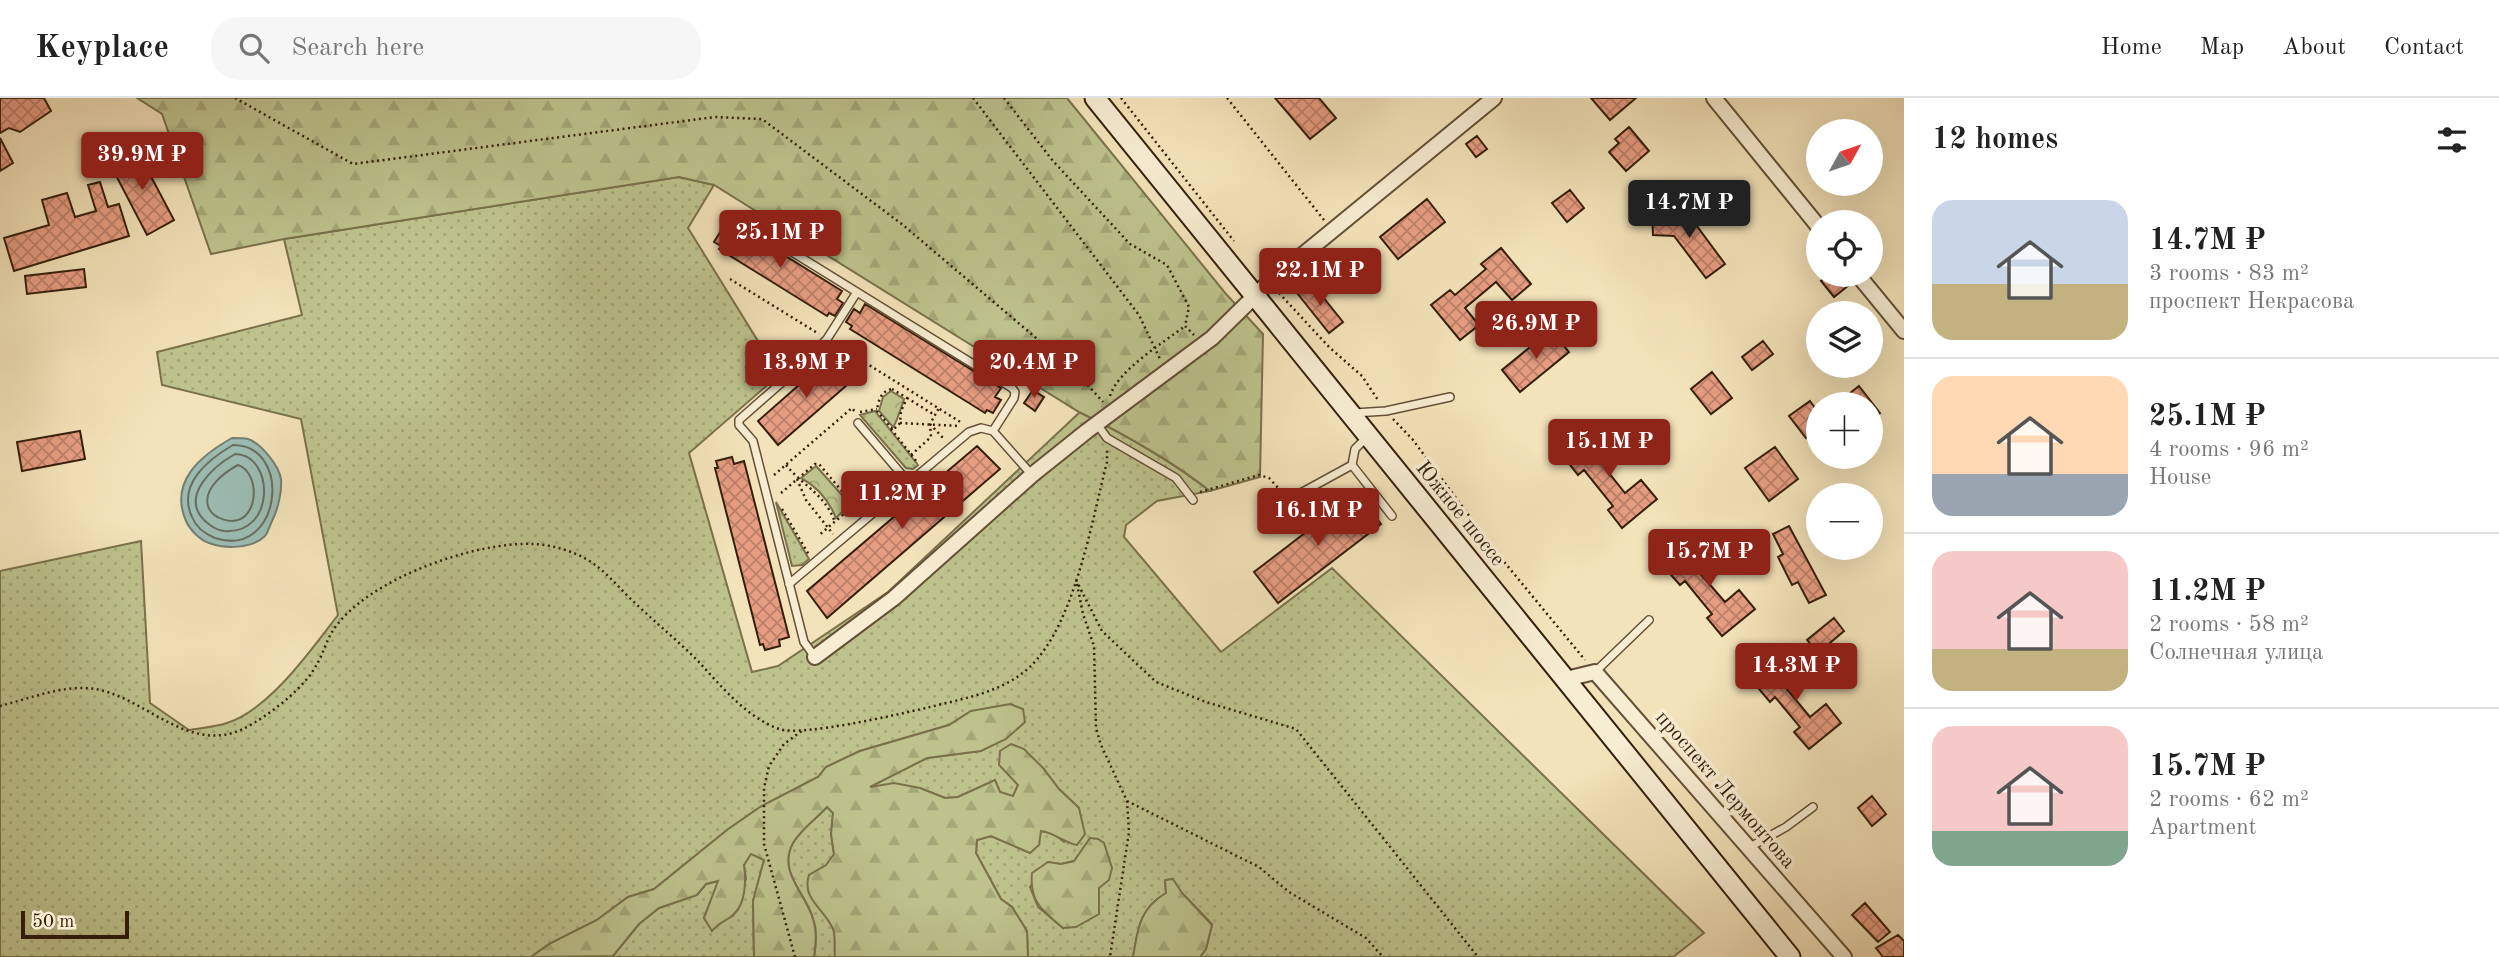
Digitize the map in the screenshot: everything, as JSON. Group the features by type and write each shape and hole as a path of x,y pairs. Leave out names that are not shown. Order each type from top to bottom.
{"street":[{"name":"Южное шоссе","path":"1095,98 1260,290 1351,414 1790,957"},
{"path":"815,657 894,598 1032,475 1229,324 1260,290 1494,98"},
{"path":"1714,98 1806,211"},
{"path":"1868,287 1904,331"},
{"path":"1566,679 1595,672"},
{"name":"проспект Лермонтова","path":"1595,672 1844,957"}],"lane":[{"path":"734,216 1012,388 1015,392 1014,398 993,431"},
{"path":"815,657 804,642 752,442 739,425 739,420 827,339 857,292"},
{"path":"1351,414 1386,411 1450,397"},
{"path":"858,423 909,483"},
{"path":"1097,423 1107,438 1176,478 1193,500"},
{"path":"789,584 968,432 981,428 993,431 1032,475"},
{"path":"1368,435 1355,449 1352,465 1392,516"},
{"path":"1288,500 1352,465"},
{"path":"1595,672 1649,620"},
{"path":"1750,847 1786,827 1813,807"}],"path":[{"path":"235,98 353,164 715,117 762,119 903,225 1075,371 1107,406 1111,391 1119,379 1185,326 1189,307 1167,265 1130,244 1053,161 1004,98"},
{"path":"973,98 1139,315 1155,350"},
{"path":"1121,98 1237,245"},
{"path":"1227,98 1333,231"},
{"path":"730,279 969,427 900,423"},
{"path":"1260,290 1282,294 1329,347 1362,376 1386,411 1413,440 1496,552 1595,672"},
{"path":"1185,326 1203,345"},
{"path":"894,380 889,390 881,396 877,408 880,416 924,470"},
{"path":"889,390 900,393 934,415"},
{"path":"890,428 893,430 900,423 906,398"},
{"path":"763,483 852,408 856,414 877,408"},
{"path":"911,455 932,438 930,424 939,408"},
{"path":"930,424 951,447"},
{"path":"0,706 63,690 104,690 197,734 219,736 242,729 261,718 306,682 318,664 332,632 363,598 392,580 431,565 505,545 534,544 555,547 593,564 749,712 782,730 803,730 890,717 955,701 1018,677 1038,661 1058,630 1076,580 1107,462 1107,438"},
{"path":"781,492 815,464 819,464 852,503 852,507 818,536"},
{"path":"786,465 797,479 806,500 828,528"},
{"path":"1186,491 1198,493 1259,475 1269,478 1288,500"},
{"path":"797,479 816,491 826,502 835,522"},
{"path":"780,505 814,564"},
{"path":"1076,580 1083,614 1094,646 1096,728 1101,745 1128,801 1129,832 1110,957"},
{"path":"1076,580 1102,631 1156,682 1206,702 1296,729 1478,957"},
{"path":"795,957 765,844 764,788 769,766 784,744 803,730"},
{"path":"1128,801 1259,867 1289,892 1366,938 1383,957"}],"green space":[{"path":"137,98 1067,98 1226,294 1263,334 1260,477 1210,491 1163,458 1079,412 714,185 679,177 284,239 211,254 162,114"},
{"path":"679,177 714,185 688,228 779,375 689,453 752,672 778,666 888,592 1080,412 1147,448 1210,491 1157,501 1126,525 1124,537 1221,652 1332,568 1704,933 1673,957 1200,957 1206,949 1212,924 1172,879 1165,880 1166,893 1150,906 1141,920 1133,957 1028,957 1027,931 1012,907 1001,899 976,853 977,840 991,836 1030,853 1040,831 1053,833 1064,842 1079,808 1059,789 1043,768 1018,785 1013,797 1000,792 995,780 958,797 945,798 920,788 867,788 927,758 981,751 971,711 949,725 860,751 826,767 818,777 760,807 727,830 654,889 628,897 597,920 549,944 531,957 0,957 0,571 141,541 150,703 189,730 227,723 259,705 288,677 338,615 301,419 162,385 157,352 302,315 284,239","holes":["1074,861 1063,928 1038,907 1030,887 1048,862 1061,864"]},
{"path":"891,391 904,399 893,427 879,411 883,397"},
{"path":"875,411 918,465 913,469 906,468 860,415"},
{"path":"816,466 850,504 836,518 822,495 801,478"},
{"path":"776,502 809,559 802,565 792,566"},
{"path":"1010,704 1023,709 1025,722 1006,739 981,751 927,758 870,787 894,783 920,788 945,798 958,797 995,780 1000,792 1013,796 1018,785 999,765 1000,751 1011,744 1024,749 1043,768 1059,789 1079,808 1085,834 1077,845 1041,831 1039,845 1030,853 991,836 977,840 976,853 1001,899 1012,907 1027,931 1028,957 835,957 833,929 811,897 807,883 809,875 826,865 834,854 831,834 833,813 827,807 793,843 788,863 814,924 814,957 754,957 753,901 764,860 751,854 744,865 745,884 741,904 734,914 712,931 704,918 718,881 706,884 697,895 659,908 639,924 613,956 531,957 549,944 597,920 628,897 654,889 727,830 760,807 818,777 826,767 860,751 949,725 971,711"},
{"path":"827,807 833,813 831,834 834,854 835,957 814,957 814,923 790,873 788,863 793,843"},
{"path":"1090,838 1104,843 1112,868 1109,880 1099,888 1099,914 1076,927 1063,928 1035,899 1032,873 1048,862 1061,864 1074,861"},
{"path":"751,853 764,860 753,901 754,957 601,957 613,956 639,924 659,908 697,895 706,884 719,881 704,918 712,930 721,920 733,916 746,879 744,865"},
{"path":"1173,879 1182,893 1212,925 1206,949 1200,957 1133,957 1141,920 1150,906 1166,893 1165,880"}],"water":[{"path":"232,438 248,439 264,450 277,468 281,484 278,506 265,536 246,546 230,547 202,540 193,531 186,521 182,494 185,482 199,462"}],"building":[{"path":"0,98 44,98 51,111 20,132 9,128 0,133"},
{"path":"1275,98 1319,98 1336,118 1310,139"},
{"path":"1591,98 1636,98 1610,120"},
{"path":"1629,127 1649,151 1626,171 1609,152 1619,143 1615,139"},
{"path":"1477,136 1487,149 1476,157 1466,144"},
{"path":"0,138 13,163 0,171"},
{"path":"137,150 174,220 147,235 110,164"},
{"path":"100,182 108,207 119,204 129,236 14,271 4,238 49,225 42,200 67,193 75,217 96,211 88,185"},
{"path":"1570,190 1584,208 1567,222 1552,203"},
{"path":"1427,199 1445,222 1398,259 1380,237"},
{"path":"1652,213 1688,214 1725,264 1706,278 1674,236 1653,235"},
{"path":"734,224 842,291 837,299 843,303 835,316 829,313 827,316 719,249 721,246 714,242 722,229 729,233"},
{"path":"1501,248 1531,284 1512,300 1496,282 1465,308 1479,325 1460,340 1431,305 1450,290 1455,295 1486,269 1481,264"},
{"path":"84,269 86,287 27,294 25,276"},
{"path":"1311,282 1343,322 1329,333 1297,293"},
{"path":"1826,287 1846,287 1834,297"},
{"path":"865,304 1001,388 995,397 1001,400 993,413 987,410 985,413 850,329 852,326 846,322 854,309 860,313"},
{"path":"1551,330 1569,352 1520,392 1502,370"},
{"path":"1763,341 1773,354 1752,370 1742,357"},
{"path":"833,355 854,379 778,445 758,421"},
{"path":"1712,372 1732,398 1711,414 1691,389"},
{"path":"1859,386 1864,392 1852,392"},
{"path":"1033,390 1044,397 1035,411 1024,403"},
{"path":"1806,404 1806,438 1789,416"},
{"path":"1597,428 1612,446 1597,458 1625,493 1641,480 1657,499 1622,528 1608,510 1613,506 1584,470 1578,475 1563,456"},
{"path":"80,431 85,459 22,471 17,442"},
{"path":"977,446 1000,469 827,618 807,591"},
{"path":"1775,447 1798,479 1769,501 1745,468"},
{"path":"732,457 734,464 744,461 789,637 779,640 780,646 765,650 763,644 760,645 715,468 718,468 716,461"},
{"path":"1357,493 1381,524 1278,603 1254,572"},
{"path":"1789,526 1826,595 1809,603 1798,582 1792,585 1778,557 1783,554 1773,534"},
{"path":"1698,540 1713,558 1698,571 1725,602 1739,590 1755,609 1722,636 1707,618 1712,614 1685,581 1680,585 1665,568"},
{"path":"1834,618 1844,631 1818,653 1807,640"},
{"path":"1786,655 1802,674 1786,688 1810,717 1826,704 1841,723 1809,749 1794,732 1800,727 1775,697 1770,702 1753,682"},
{"path":"1872,796 1886,814 1872,826 1858,808"},
{"path":"1865,903 1890,932 1878,942 1852,915"},
{"path":"1898,935 1904,941 1904,957 1883,957 1876,948"}]}
